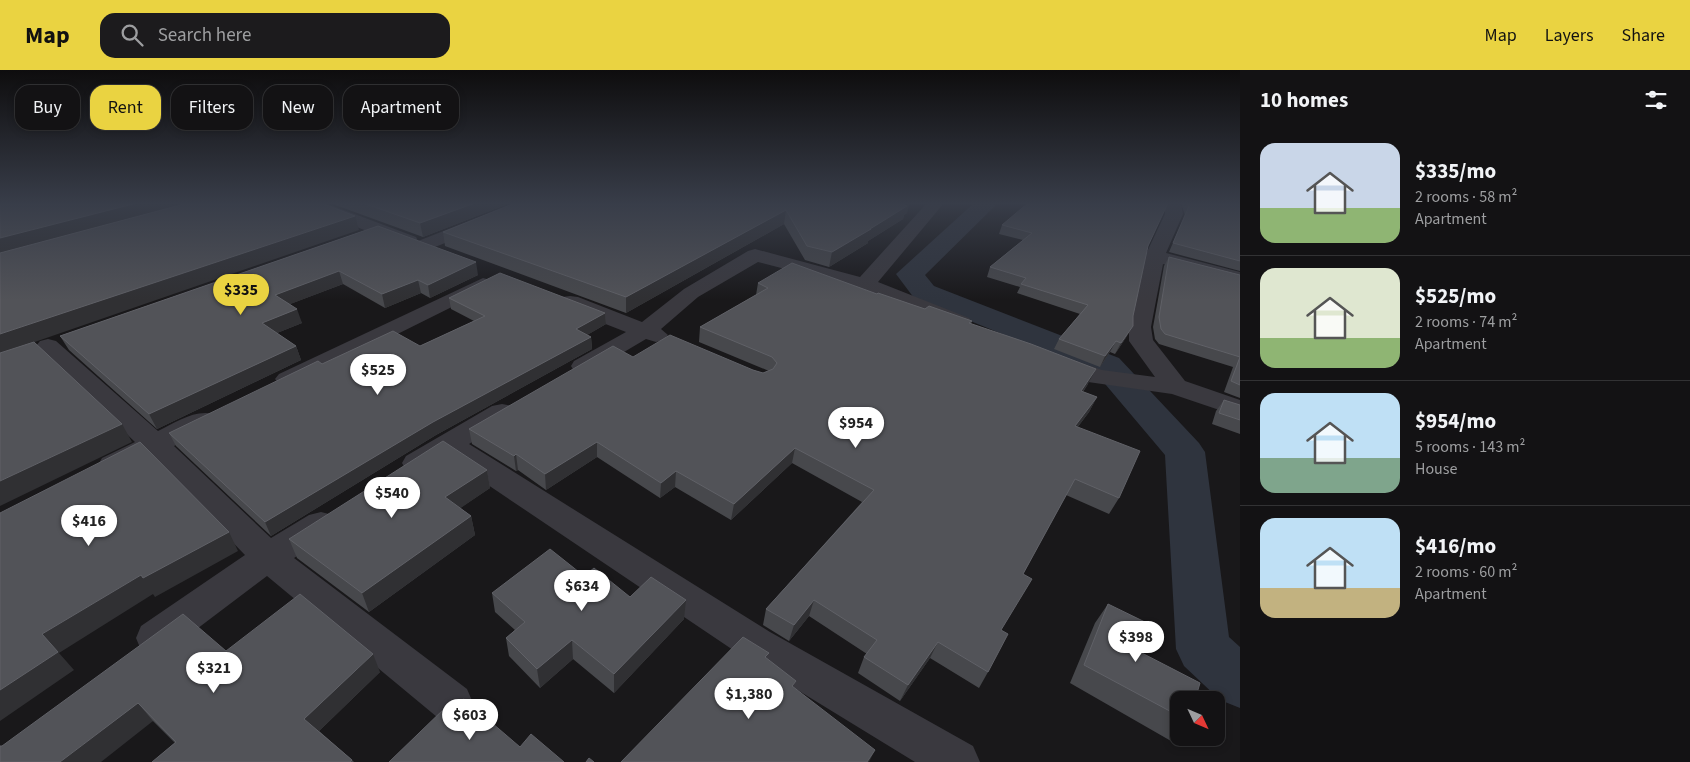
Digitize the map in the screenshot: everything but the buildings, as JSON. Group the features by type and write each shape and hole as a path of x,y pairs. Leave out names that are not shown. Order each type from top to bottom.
{"street":[{"path":"352,240 365,235"},
{"path":"394,235 448,256"},
{"path":"423,246 449,235"},
{"path":"865,284 902,235"},
{"path":"1164,235 1155,256 1140,327 1141,342 1176,387"},
{"path":"558,380 644,330 691,294 755,255 865,284 982,331"},
{"path":"1155,256 1240,278"},
{"path":"269,388 500,276 474,266"},
{"path":"554,296 678,342"},
{"path":"49,346 154,444 268,557 452,703"},
{"path":"1035,352 1098,377 1176,387 1240,408"},
{"path":"398,475 447,444 524,400"},
{"path":"94,474 225,409"},
{"path":"447,444 756,644 957,762"},
{"path":"134,654 268,557 341,511"}],"waterway":[{"path":"952,235 910,274 924,292 1107,365 1185,452 1203,649 1240,682"}]}
